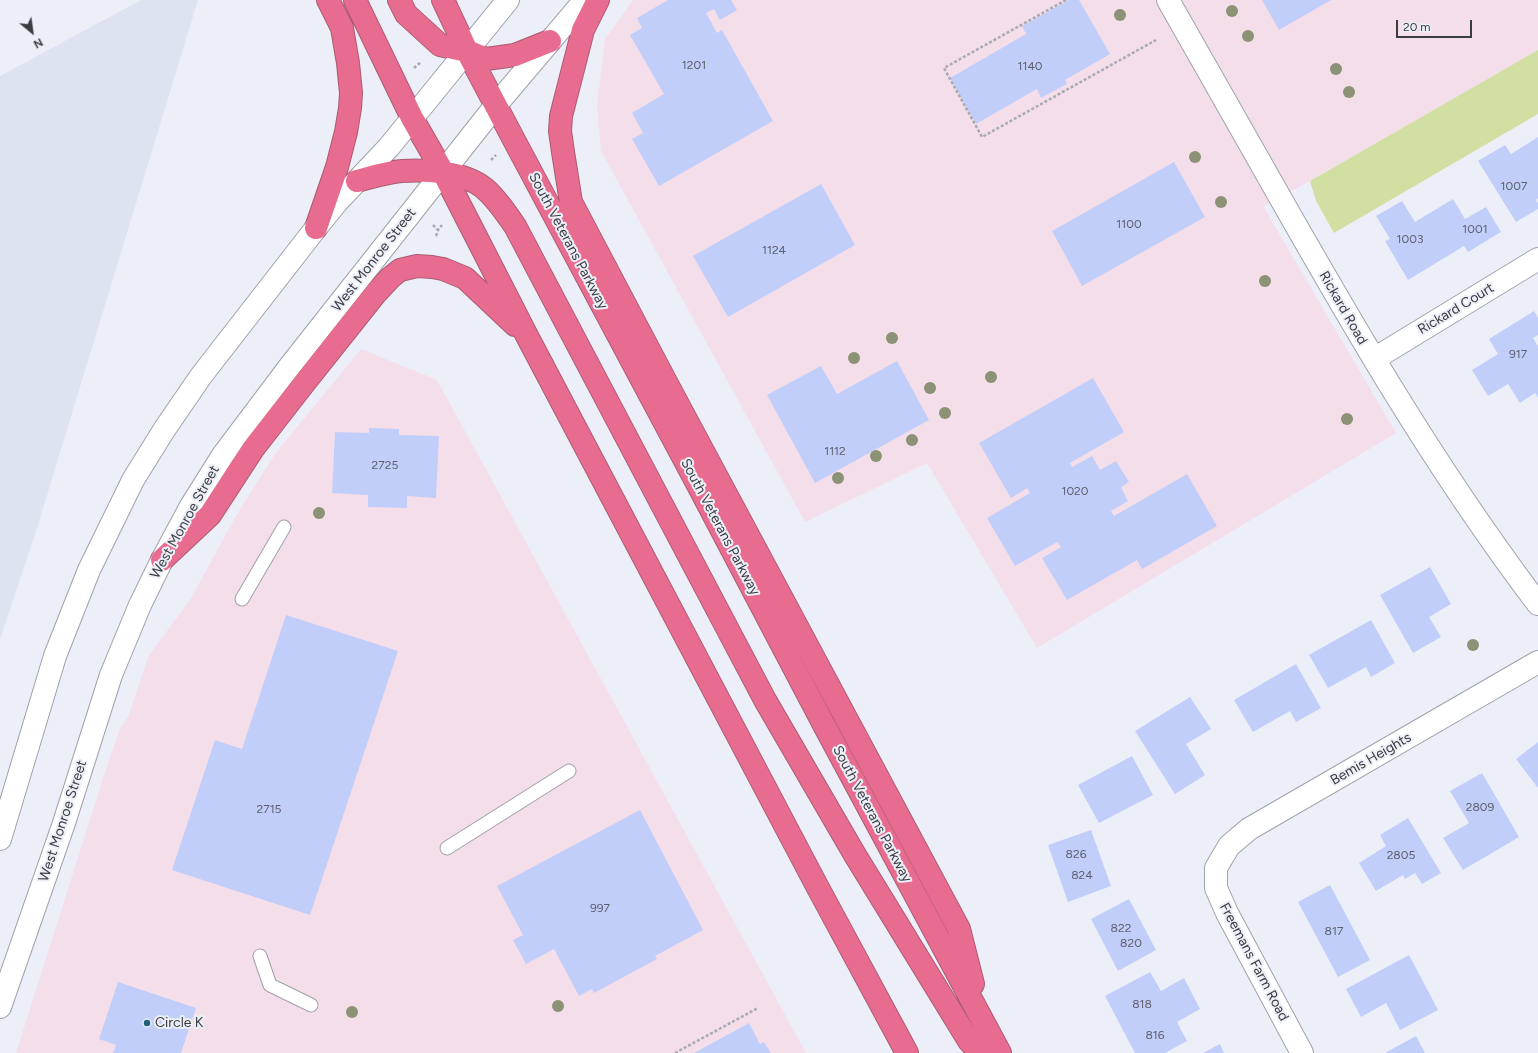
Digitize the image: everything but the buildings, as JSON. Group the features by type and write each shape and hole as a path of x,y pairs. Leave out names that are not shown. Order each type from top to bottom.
{"highway":[{"path":"316,228 337,167 346,132 351,93 342,28 328,0"},
{"path":"355,0 412,118 442,172 527,336 907,1053"},
{"path":"399,0 406,14 440,45 467,51 486,59 515,55 550,41"},
{"name":"South Veterans Parkway","path":"443,0 467,51 1000,1053"},
{"path":"598,0 583,30 561,116 560,131 571,202 959,929 983,1020"},
{"path":"358,181 402,171 442,172 459,175 483,188 495,199 515,226 766,700 859,861 969,1041 980,1053"},
{"path":"162,560 210,515 254,449 302,386 376,293 400,270 417,266 432,267 443,269 465,278 527,336"}],"street":[{"path":"0,839 55,656 89,570 133,480 164,430 201,376 316,228 337,202 389,147 508,0"},
{"name":"West Monroe Street","path":"0,1007 64,823 111,675 140,605 191,506 222,455 253,413 442,172 496,105 585,0"},
{"name":"Rickard Road","path":"1168,0 1340,304 1432,452 1501,556 1538,604"},
{"name":"Rickard Court","path":"1374,359 1538,259"},
{"name":"Bemis Heights","path":"1216,868 1229,846 1249,829 1538,662"},
{"name":"Freemans Farm Road","path":"1216,868 1216,888 1227,913 1302,1053"}],"lane":[{"path":"242,600 284,527"},
{"path":"447,848 569,770"},
{"path":"260,956 270,985 311,1005"}],"path":[{"path":"1066,0 944,68 982,137 1156,40"},
{"path":"411,70 421,62"},
{"path":"436,236 438,230 443,225"},
{"path":"675,1053 758,1008"}],"shaded area":[{"path":"141,0 198,0 37,528 0,639 0,76"},
{"path":"633,0 1538,0 1538,50 1310,181 1263,206 1396,433 1037,648 927,463 805,522 601,151 597,106 605,39"},
{"path":"361,349 437,380 806,1053 16,1053 106,769 120,729 129,715 148,657 191,598 236,516 275,454"}],"green space":[{"path":"1538,50 1538,114 1334,233 1316,201 1310,181"}],"place":[{"name":"Circle K","path":"147,1023"}]}
